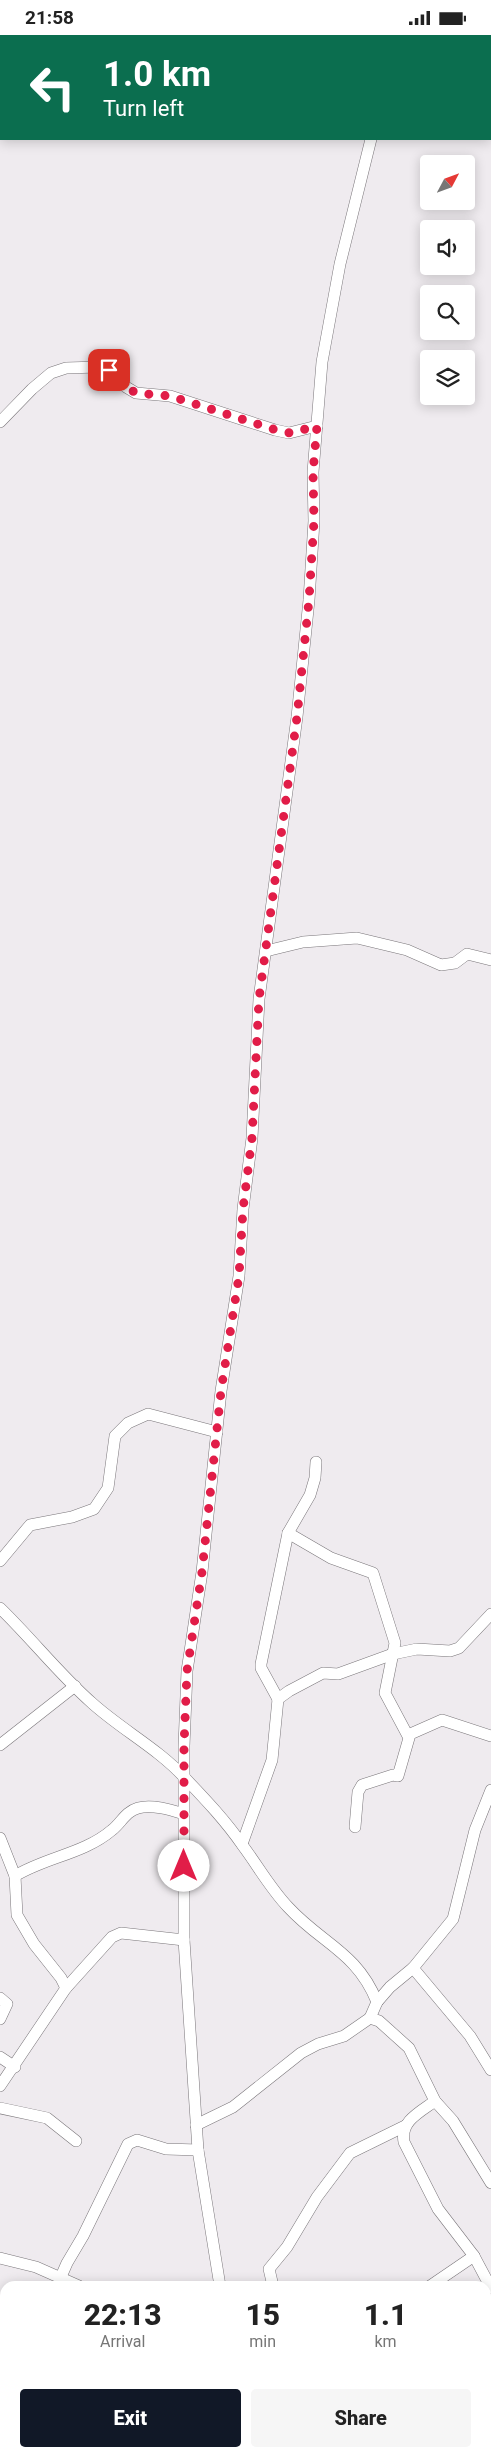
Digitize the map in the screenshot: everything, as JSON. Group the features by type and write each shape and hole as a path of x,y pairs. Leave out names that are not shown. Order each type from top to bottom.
{"street":[{"path":"219,2281 198,2150 184,1940 184,1777 187,1671 202,1572 221,1391 239,1276 243,1209 252,1138 259,999 297,717 309,600 314,521 313,472 323,353 340,264 372,140"},
{"path":"0,422 32,389 51,373 66,368 98,367 109,370 126,387 136,393 170,396 290,433 317,426"},
{"path":"266,951 303,942 357,938 407,950 441,965 455,963 467,954 491,960"},
{"path":"0,1561 30,1525 72,1517 94,1509 108,1488 115,1436 128,1423 148,1414 217,1432"},
{"path":"242,1844 272,1760 278,1699 261,1668 288,1533 310,1495 315,1478 316,1461"},
{"path":"288,1533 331,1558 373,1573 392,1634 394,1654 387,1675 385,1693 409,1738 398,1776 393,1775 362,1785 358,1792 355,1827"},
{"path":"0,1608 75,1686 109,1717 162,1755 184,1777 242,1844 286,1906 304,1925 343,1953 360,1969 370,1984 377,2001"},
{"path":"278,1699 323,1673 338,1674 394,1654 417,1649 450,1651 459,1648 491,1614"},
{"path":"0,1745 53,1706 75,1686"},
{"path":"408,1735 442,1720 491,1736"},
{"path":"196,2125 232,2107 301,2053 318,2044 344,2037 370,2018 377,2001 390,1987 413,1968 453,1919 475,1829 491,1791"},
{"path":"15,1876 49,1859 73,1853 113,1829 122,1816 139,1807 166,1809 184,1814"},
{"path":"481,1814 491,1822"},
{"path":"0,1838 15,1876 17,1915 34,1944 61,1978 66,1988"},
{"path":"0,2086 15,2067 66,1988 108,1941 121,1933 184,1940"},
{"path":"413,1968 470,2037 491,2070"},
{"path":"0,1998 7,2004 0,2019"},
{"path":"370,2018 379,2021 409,2048 435,2101 453,2121 491,2183"},
{"path":"0,2057 15,2067"},
{"path":"435,2101 410,2119 402,2134 404,2142 438,2209 474,2256 487,2281"},
{"path":"0,2107 47,2118 76,2141"},
{"path":"272,2281 270,2269 287,2247 317,2197 350,2153 405,2126"},
{"path":"61,2281 128,2144 137,2140 166,2149 198,2150"},
{"path":"437,2281 474,2256"},
{"path":"0,2258 36,2267 59,2281"}],"route":[{"path":"109,370 126,387 136,393 170,396 247,422 290,433 317,426 313,472 314,521 309,600 297,717 259,999 252,1138 243,1209 239,1276 221,1391 202,1572 187,1671 184,1746 184,1866"}]}
